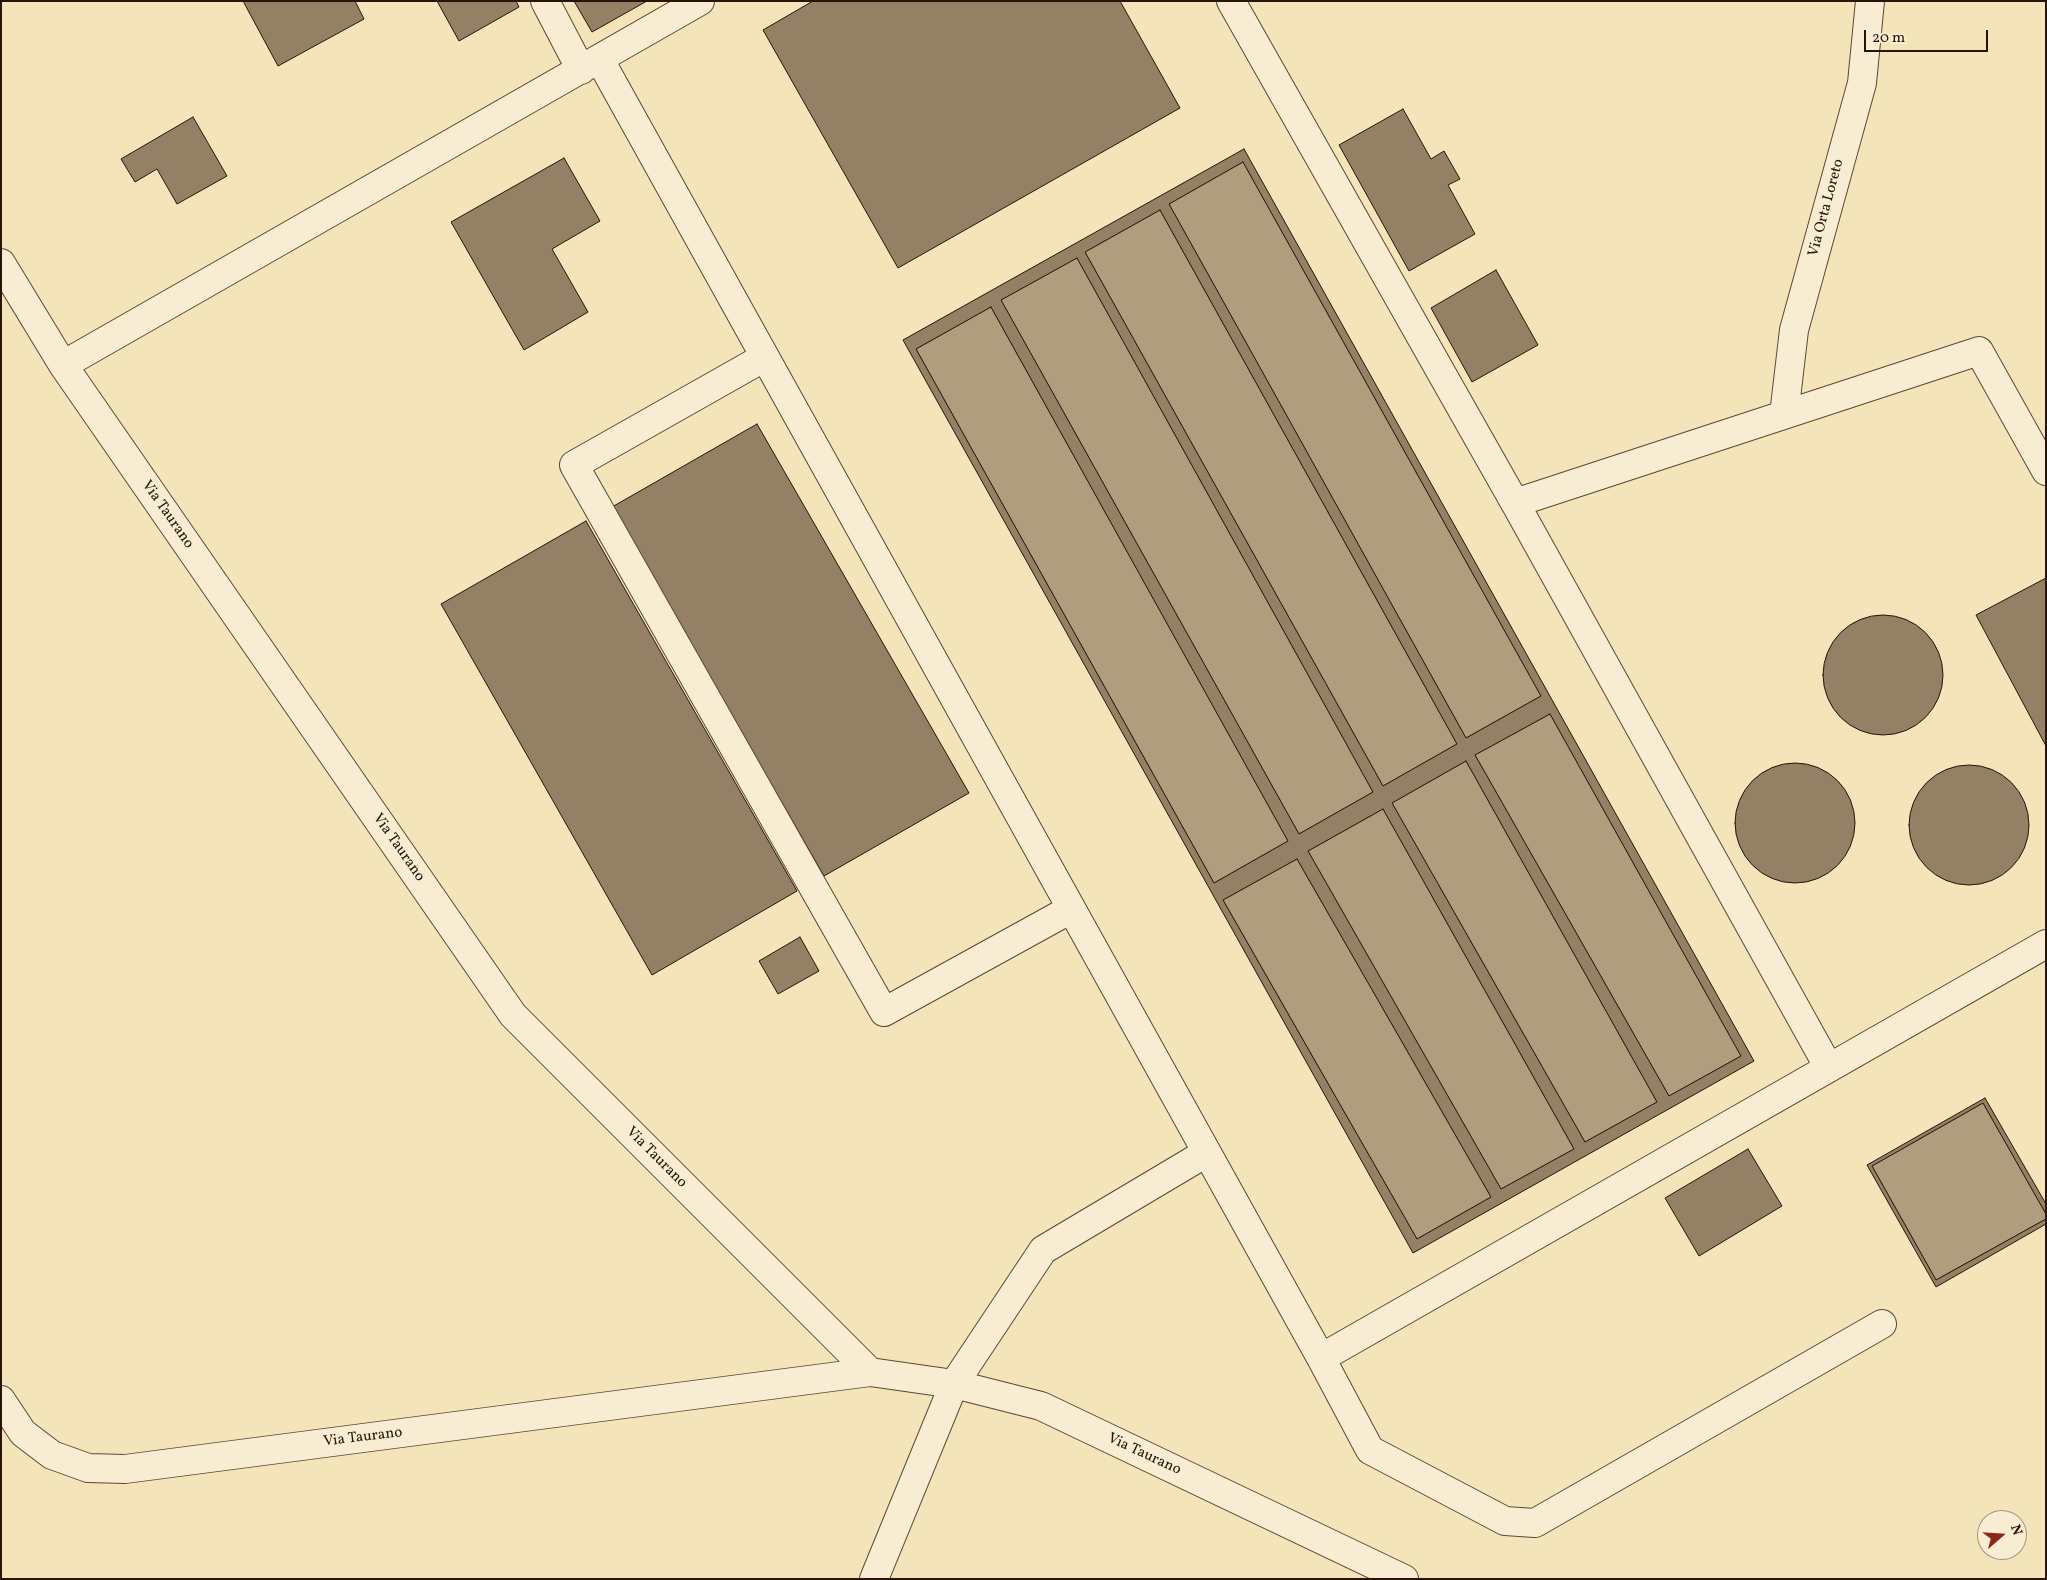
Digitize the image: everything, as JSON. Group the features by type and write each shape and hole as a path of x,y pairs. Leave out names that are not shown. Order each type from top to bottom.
{"street":[{"path":"545,1 590,65 765,357 1321,1358 1370,1450 1505,1521 1535,1523 1882,1324"},
{"path":"63,365 700,1"},
{"path":"1231,1 1515,503 1829,1068"},
{"name":"Via Orta Loreto","path":"1784,415 1794,330 1862,83 1870,1"},
{"name":"Via Taurano","path":"1,263 63,365 513,1015 870,1372"},
{"path":"1515,503 1979,351 2046,471"},
{"path":"765,357 574,465 884,1012 1071,909"},
{"path":"1321,1358 2046,944"},
{"path":"874,1579 954,1384 1043,1250 1206,1153"},
{"name":"Via Taurano","path":"1,1400 23,1433 52,1455 88,1468 125,1469 870,1372 954,1384 1041,1406 1404,1579"}],"shaded area":[{"path":"1243,162 1541,696 1466,738 1169,204"},
{"path":"1160,210 1457,744 1383,786 1085,252"},
{"path":"1077,258 1373,792 1299,834 1001,300"},
{"path":"991,307 1288,841 1214,883 916,349"},
{"path":"1550,714 1741,1056 1669,1096 1475,755"},
{"path":"1466,761 1657,1102 1585,1142 1392,803"},
{"path":"1383,809 1574,1149 1501,1189 1308,851"},
{"path":"1297,859 1491,1197 1417,1239 1223,900"},
{"path":"1983,1103 2046,1214 2046,1219 1936,1280 1872,1166"}],"building":[{"path":"243,1 355,1 364,19 278,66"},
{"path":"437,1 516,1 519,7 459,41"},
{"path":"574,1 647,1 592,32"},
{"path":"813,1 1120,1 1180,108 898,268 763,30"},
{"path":"1403,109 1431,159 1444,151 1460,179 1448,185 1475,234 1409,271 1339,145"},
{"path":"193,117 227,176 177,204 157,169 135,182 121,159"},
{"path":"1244,149 1754,1061 1413,1253 903,340","holes":["1243,162 1541,696 1466,738 1169,204","1160,210 1457,744 1383,786 1085,252","1077,258 1373,792 1299,834 1001,300","991,307 1288,841 1214,883 916,349","1550,714 1741,1056 1669,1096 1475,755","1466,761 1657,1102 1585,1142 1392,803","1383,809 1574,1149 1501,1189 1308,851","1297,859 1491,1197 1417,1239 1223,900"]},
{"path":"564,158 600,221 552,249 588,312 524,350 451,222"},
{"path":"1496,270 1538,345 1472,382 1431,308"},
{"path":"757,424 969,793 824,876 612,507"},
{"path":"586,521 797,891 652,975 441,604"},
{"path":"2046,578 2046,746 1976,615"},
{"path":"1883,615 1906,619 1926,632 1939,652 1943,675 1939,698 1926,718 1906,731 1883,735 1860,731 1840,718 1827,698 1823,675 1827,652 1840,632 1860,619"},
{"path":"1795,763 1818,767 1838,780 1851,800 1855,823 1851,846 1838,866 1818,879 1795,883 1772,879 1752,866 1739,846 1735,823 1739,800 1752,780 1772,767"},
{"path":"1969,765 1992,769 2012,782 2025,802 2029,825 2025,848 2012,868 1992,881 1969,885 1946,881 1926,868 1913,848 1909,825 1913,802 1926,782 1946,769"},
{"path":"800,937 819,971 778,994 759,961"},
{"path":"1985,1098 2046,1204 2046,1214 1983,1103 1872,1166 1936,1280 2046,1219 2046,1224 1936,1287 1867,1165"},
{"path":"1748,1149 1782,1206 1699,1256 1665,1198"}]}
